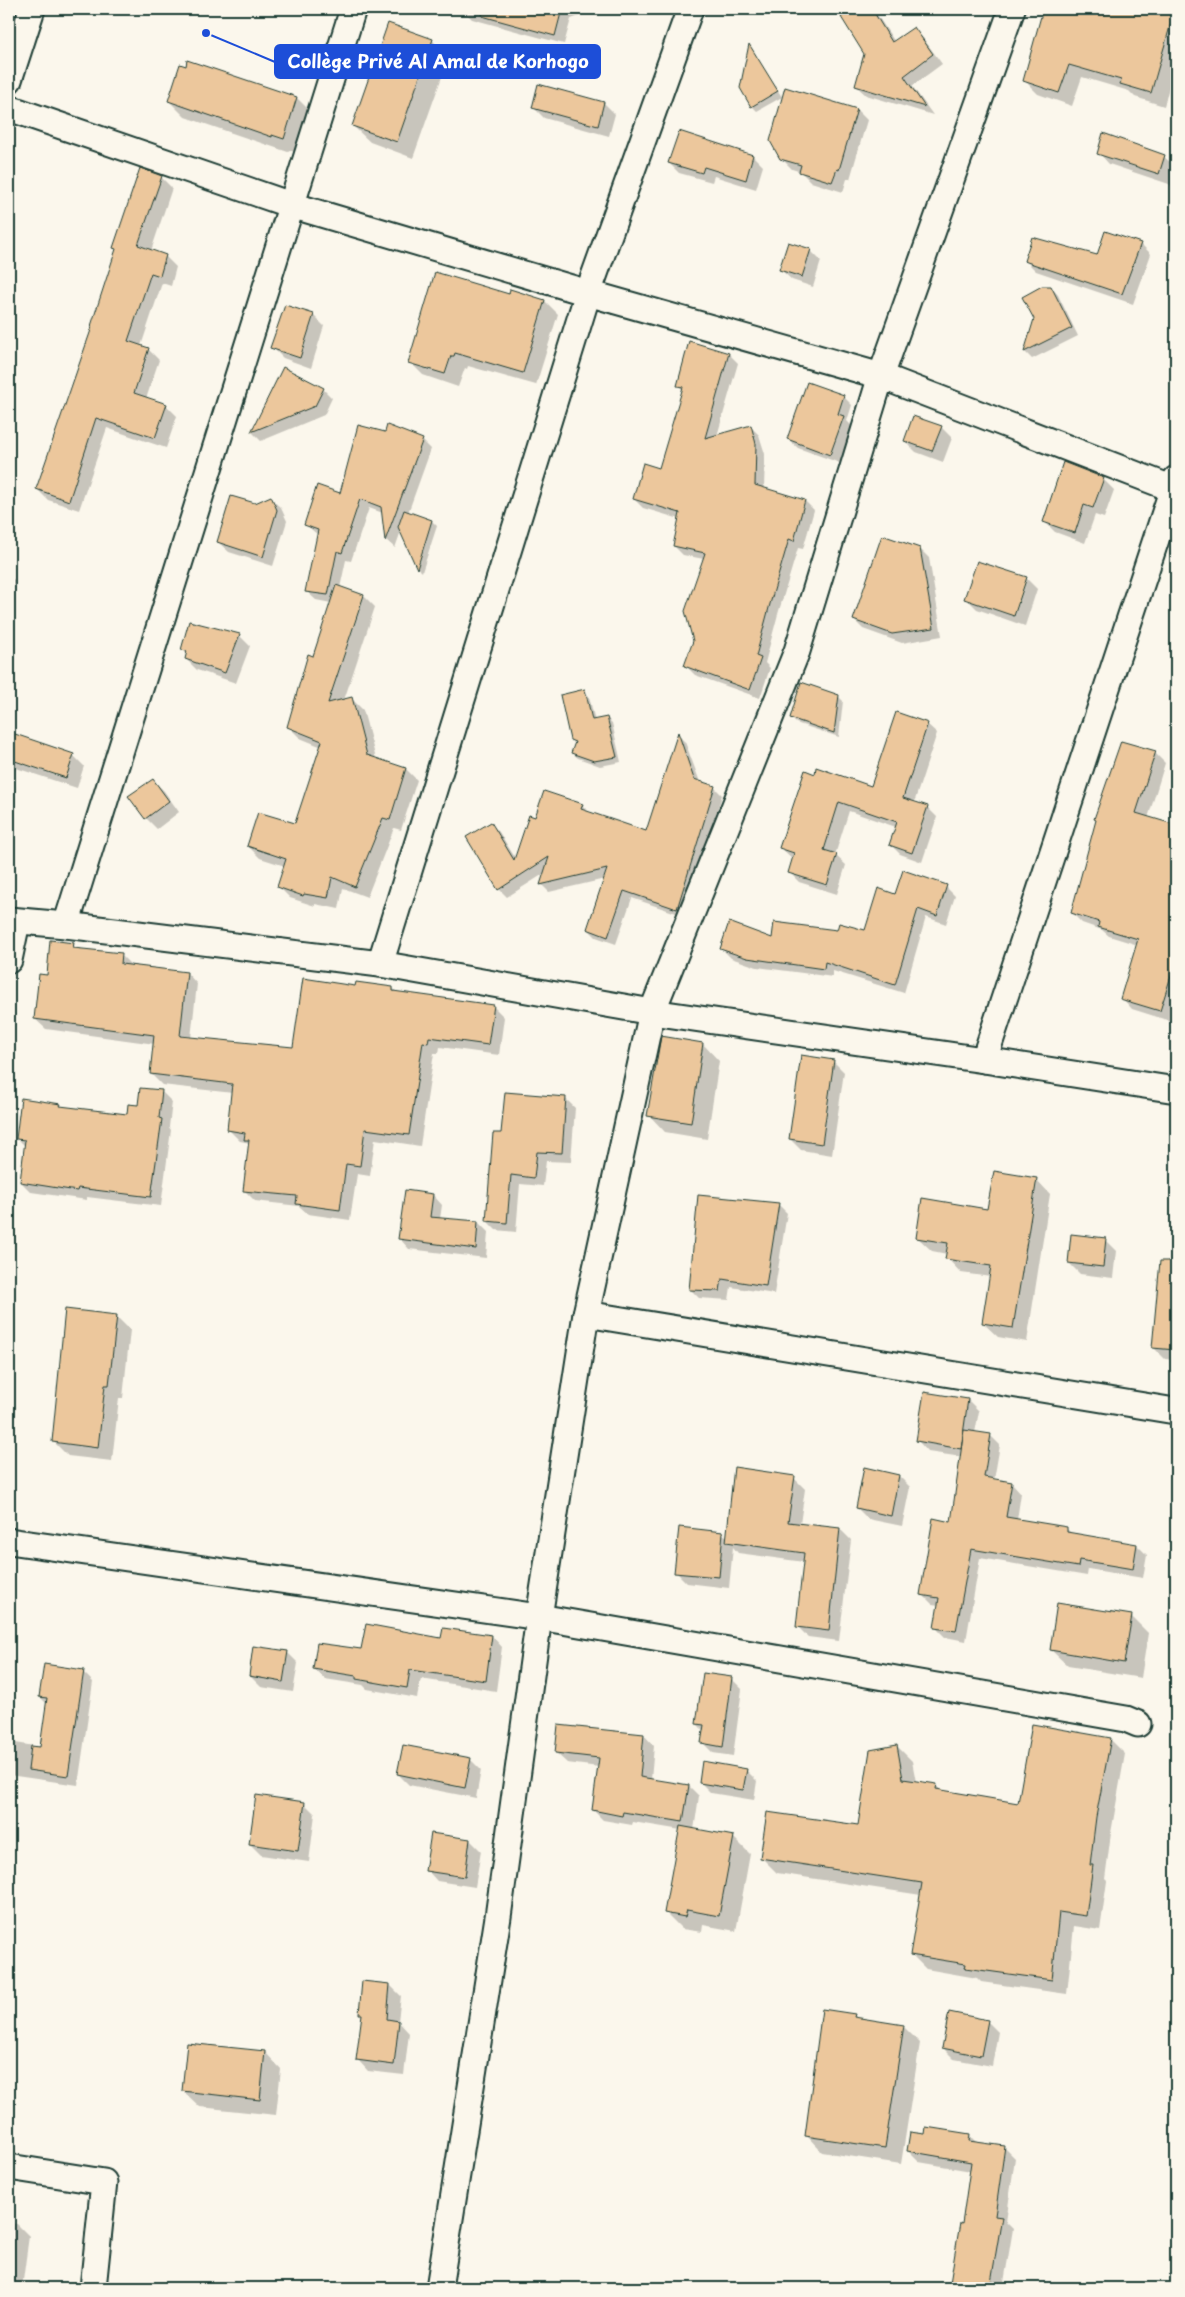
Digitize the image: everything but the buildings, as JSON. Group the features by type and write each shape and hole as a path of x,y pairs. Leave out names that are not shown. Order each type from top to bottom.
{"street":[{"path":"9,80 32,9"},
{"path":"66,925 290,204 353,9"},
{"path":"380,964 588,293 690,9"},
{"path":"439,2288 498,1916 539,1618 586,1314 652,1012 797,651 881,376 1012,9"},
{"path":"9,108 290,204 588,293 881,376 1175,486 984,1060"},
{"path":"9,960 13,921 66,925 380,964 652,1012 1176,1090"},
{"path":"586,1314 1175,1410"},
{"path":"9,1542 539,1618 1126,1719 1138,1724"},
{"path":"9,2167 104,2182 93,2288"}],"place":[{"name":"Collège Privé Al Amal de Korhogo","path":"206,33"}]}
